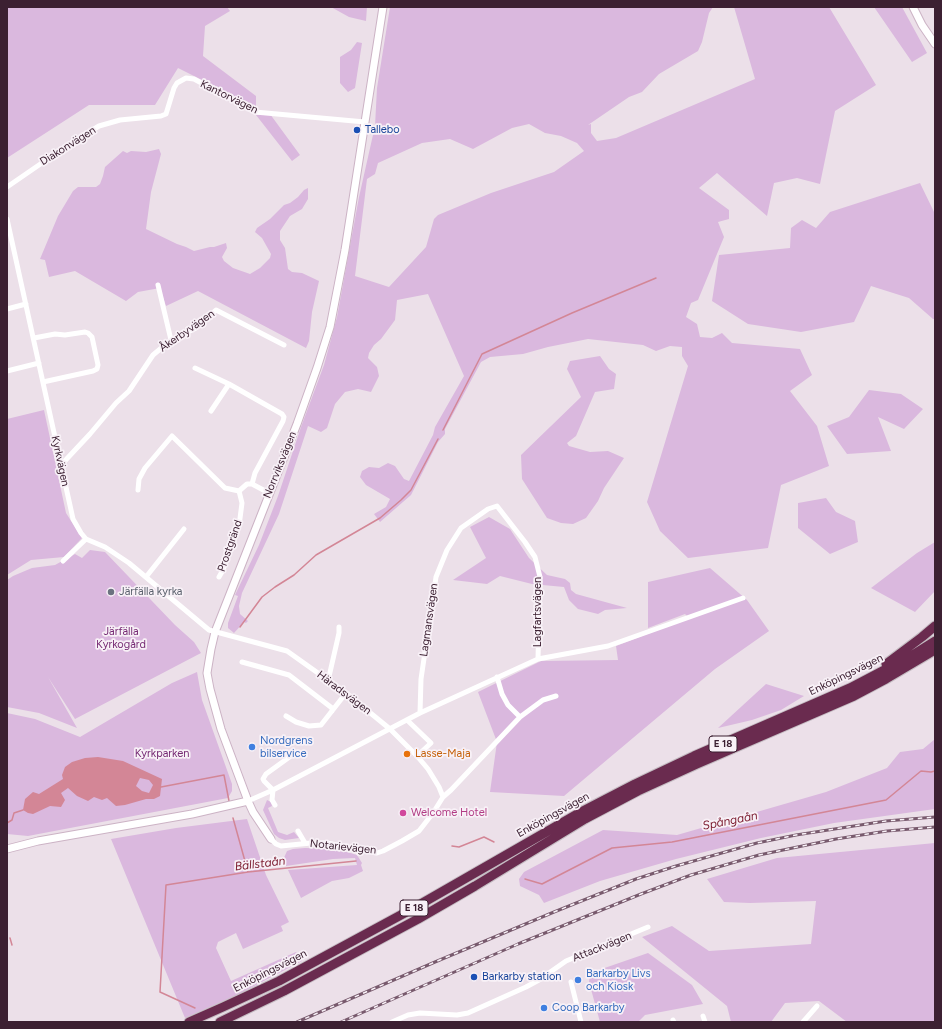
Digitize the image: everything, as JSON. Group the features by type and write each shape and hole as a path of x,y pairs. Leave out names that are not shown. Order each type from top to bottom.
{"highway":[{"path":"850,688 899,655 935,626"},
{"name":"Enköpingsvägen","path":"189,1022 286,977 412,909 581,812 635,784 694,756 850,688 911,656 935,640"},
{"name":"Enköpingsvägen","path":"220,1022 284,991 418,919 585,820 638,791 833,705 886,679 935,650"},
{"path":"886,679 935,658"}],"street":[{"name":"Norrviksvägen","path":"374,62 378,7"},
{"name":"Norrviksvägen","path":"271,839 253,812 248,801 221,729 207,673 215,632 297,424 330,327 345,250 383,7"},
{"path":"914,7 922,25 935,44"},
{"name":"Kantorvägen","path":"182,80 186,78 194,79 255,112 365,122"},
{"name":"Diakonvägen","path":"7,186 99,126 120,120 154,117 166,114 174,88 177,83 182,80"},
{"name":"Kyrkvägen","path":"7,222 73,519 86,538 116,554 209,630 215,632"},
{"path":"158,285 171,340"},
{"path":"7,309 26,304"},
{"name":"Åkerbyvägen","path":"61,465 116,403 129,391 153,355 171,340 196,328 216,310 284,345"},
{"path":"34,338 55,334 65,335 85,332 88,333 92,337 98,365 97,369 93,371 43,382"},
{"path":"7,371 39,363"},
{"path":"195,368 229,384 278,411 284,418 255,473 252,484"},
{"path":"211,411 229,384"},
{"path":"138,490 139,479 145,468 172,436 225,488 239,491 247,484 252,484 269,493"},
{"name":"Prostgränd","path":"219,577 239,526 242,503 239,491"},
{"name":"Lagfartsvägen","path":"497,506 535,557 540,577 538,659"},
{"name":"Lagmansvägen","path":"420,713 421,679 436,577 448,550 461,528 488,508 497,506"},
{"path":"146,577 184,529"},
{"path":"62,561 86,538"},
{"path":"7,849 38,841 192,814 248,801 273,790 420,713 538,659 608,646 742,598"},
{"path":"328,681 339,627"},
{"name":"Häradsvägen","path":"215,632 288,651 346,693 390,730 428,769 443,797"},
{"path":"242,662 289,675 332,708 332,711"},
{"path":"497,677 502,694 508,705 520,717"},
{"path":"286,716 296,722 320,725 346,693"},
{"name":"Notarievägen","path":"271,839 276,844 281,846 305,843 332,844 377,853 410,837 424,827 443,797 520,717 544,700 556,696"},
{"path":"407,720 430,743 417,756"},
{"path":"273,790 263,779 266,774 295,753"},
{"path":"273,790 272,800 275,805"},
{"path":"298,831 305,843"},
{"name":"Attackvägen","path":"392,1022 408,1015 420,1013 462,1014 494,1002 539,980 566,961 648,927"},
{"path":"571,982 581,1022"},
{"path":"804,1022 817,1006"},
{"path":"703,1016 705,1022"}],"green space":[{"path":"7,7 227,7 230,11 205,26 203,56 256,96 256,107 178,68 155,105 89,105 7,158"},
{"path":"331,7 367,7 366,21 349,17"},
{"path":"390,7 713,7 709,13 702,42 698,51 659,74 642,92 629,97 588,125 591,124 591,133 597,141 616,138 755,79 734,7 829,7 876,85 835,111 820,184 797,178 774,183 767,216 717,173 699,188 729,210 729,219 718,222 724,237 698,300 691,303 686,317 697,324 700,337 712,338 722,333 732,343 800,349 812,375 790,391 817,426 829,466 781,485 768,548 688,558 660,531 647,502 688,366 682,356 682,347 670,346 656,351 643,345 588,339 523,354 490,357 481,362 445,429 445,434 438,442 411,495 380,522 374,514 386,507 390,499 366,485 360,477 362,471 369,467 379,468 388,463 395,466 404,479 409,481 433,435 435,427 464,376 428,294 397,300 395,320 369,353 368,358 377,367 379,376 371,392 358,389 345,392 335,404 327,428 321,432 308,426 279,514 242,593 239,606 240,614 248,621 246,623 244,622 234,633 228,628 228,623 238,596 235,595 259,545 278,496 324,365 337,317 359,197 375,126 377,88","holes":["529,124 545,133 561,136 577,143 584,151 554,172 491,193 438,215 434,219 426,247 389,287 355,276 367,179 375,174 378,163 422,143 450,139 473,149 512,128"]},
{"path":"874,7 902,7 927,53 912,62"},
{"path":"357,42 362,43 355,88 348,92 340,83 340,57 351,50"},
{"path":"270,114 300,155 292,161 256,115"},
{"path":"159,149 161,154 151,192 146,229 194,251 226,243 227,248 222,257 224,261 233,268 250,274 260,268 270,258 271,254 262,238 255,232 257,228 270,219 284,205 290,203 308,188 308,199 302,209 290,216 280,231 280,240 285,248 288,269 292,272 302,273 319,281 312,312 309,341 306,348 198,291 166,306 160,288 138,292 126,301 75,271 49,277 45,260 40,259 58,216 73,191 78,187 96,187 100,184 105,167 123,151 127,153 131,151 146,152"},
{"path":"920,183 935,214 935,319 933,319 909,298 871,286 854,322 801,332 748,324 712,301 719,255 790,248 791,228 802,220 816,228 830,212"},
{"path":"600,356 609,369 616,374 614,389 595,392 576,436 567,443 569,446 590,452 608,451 624,458 586,518 573,524 561,523 547,518 522,479 521,455 581,397 567,369 570,361"},
{"path":"869,390 901,394 923,409 904,429 878,417 891,451 847,454 827,426 849,417"},
{"path":"44,410 66,513 82,538 64,557 31,560 7,575 7,419"},
{"path":"826,498 836,512 855,521 858,542 830,554 798,528 798,503"},
{"path":"489,517 510,529 529,558 547,575 565,579 570,583 571,590 576,594 627,608 605,610 598,614 578,609 569,600 564,587 532,584 500,576 487,584 453,580 486,558 470,527"},
{"path":"935,542 935,591 915,612 871,588 917,553"},
{"name":"Järfälla Kyrkogård","path":"90,550 105,552 175,625 194,642 201,653 75,719 48,677 77,728 39,713 7,707 7,580 32,568 55,565 75,554 82,558"},
{"path":"710,568 747,600 769,631 715,669 564,796 490,792 497,742 478,692 541,661 618,660 616,646 689,618 685,614 648,628 648,582"},
{"name":"Kyrkparken","path":"197,672 202,700 232,784 232,791 228,798 28,836 7,834 7,713 35,719 80,737 172,683"},
{"path":"766,684 804,696 781,710 752,720 718,728"},
{"path":"935,739 935,809 834,823 761,838 676,859 600,881 544,903 539,895 520,886 519,879 524,872 603,830 677,835 826,792 887,768 900,752 923,749"},
{"path":"267,800 271,802 272,806 268,808 278,832 287,835 294,832 299,838 285,840 274,834 263,810"},
{"path":"247,819 266,875 289,922 281,926 283,931 243,949 236,933 218,942 216,948 231,981 296,952 302,961 237,995 185,1018 111,839 176,828"},
{"path":"935,843 935,1022 847,1022 819,1001 785,1003 771,1022 731,1022 727,1006 642,937 672,926 709,951 811,944 816,901 750,903 724,902 707,879 777,858"},
{"path":"305,848 337,849 357,855 362,863 361,865 363,871 349,878 332,881 301,898 288,870 357,865 355,858 333,859 286,866 283,860 287,851"},
{"path":"648,953 692,985 703,1004 645,1015 638,1022 600,1022 589,982 590,973"}],"shaded area":[{"path":"98,757 123,761 162,779 160,796 154,799 146,799 116,806 107,798 102,800 94,797 88,801 77,796 68,788 61,793 65,800 61,807 50,806 33,814 23,810 25,799 33,792 39,794 63,779 62,775 65,767 72,762 85,758","holes":["140,778 149,780 153,785 149,793 142,791 136,786"]}],"waterway":[{"path":"443,430 482,354 572,313 656,278"},
{"path":"240,627 262,597 294,575 316,555 380,518 401,500 411,490 438,439"},
{"name":"Spångaån","path":"525,879 542,884 612,848 672,842 886,800 921,771 935,771"},
{"path":"161,787 224,775 229,801"},
{"path":"7,823 12,820 14,813 23,810"},
{"path":"233,818 248,872"},
{"name":"Spångaån","path":"452,846 459,847 484,837 494,842"},
{"name":"Bällstaån","path":"195,1008 160,992 166,885 248,872 356,861"},
{"name":"Bällstaån","path":"10,938 12,945"}],"railway":[{"path":"297,1022 554,912 636,879 676,866 757,843 796,835 886,821 935,817"},
{"path":"341,1022 518,944 691,875 759,855 836,839 887,831 935,827"}],"place":[{"name":"Tallebo","path":"357,130"},
{"name":"Järfälla kyrka","path":"111,592"},
{"name":"Nordgrens bilservice","path":"252,747"},
{"name":"Lasse-Maja","path":"407,754"},
{"name":"Welcome Hotel","path":"403,813"},
{"name":"Barkarby station","path":"474,977"},
{"name":"Barkarby Livs och Kiosk","path":"578,980"},
{"name":"Coop Barkarby","path":"544,1008"}]}
